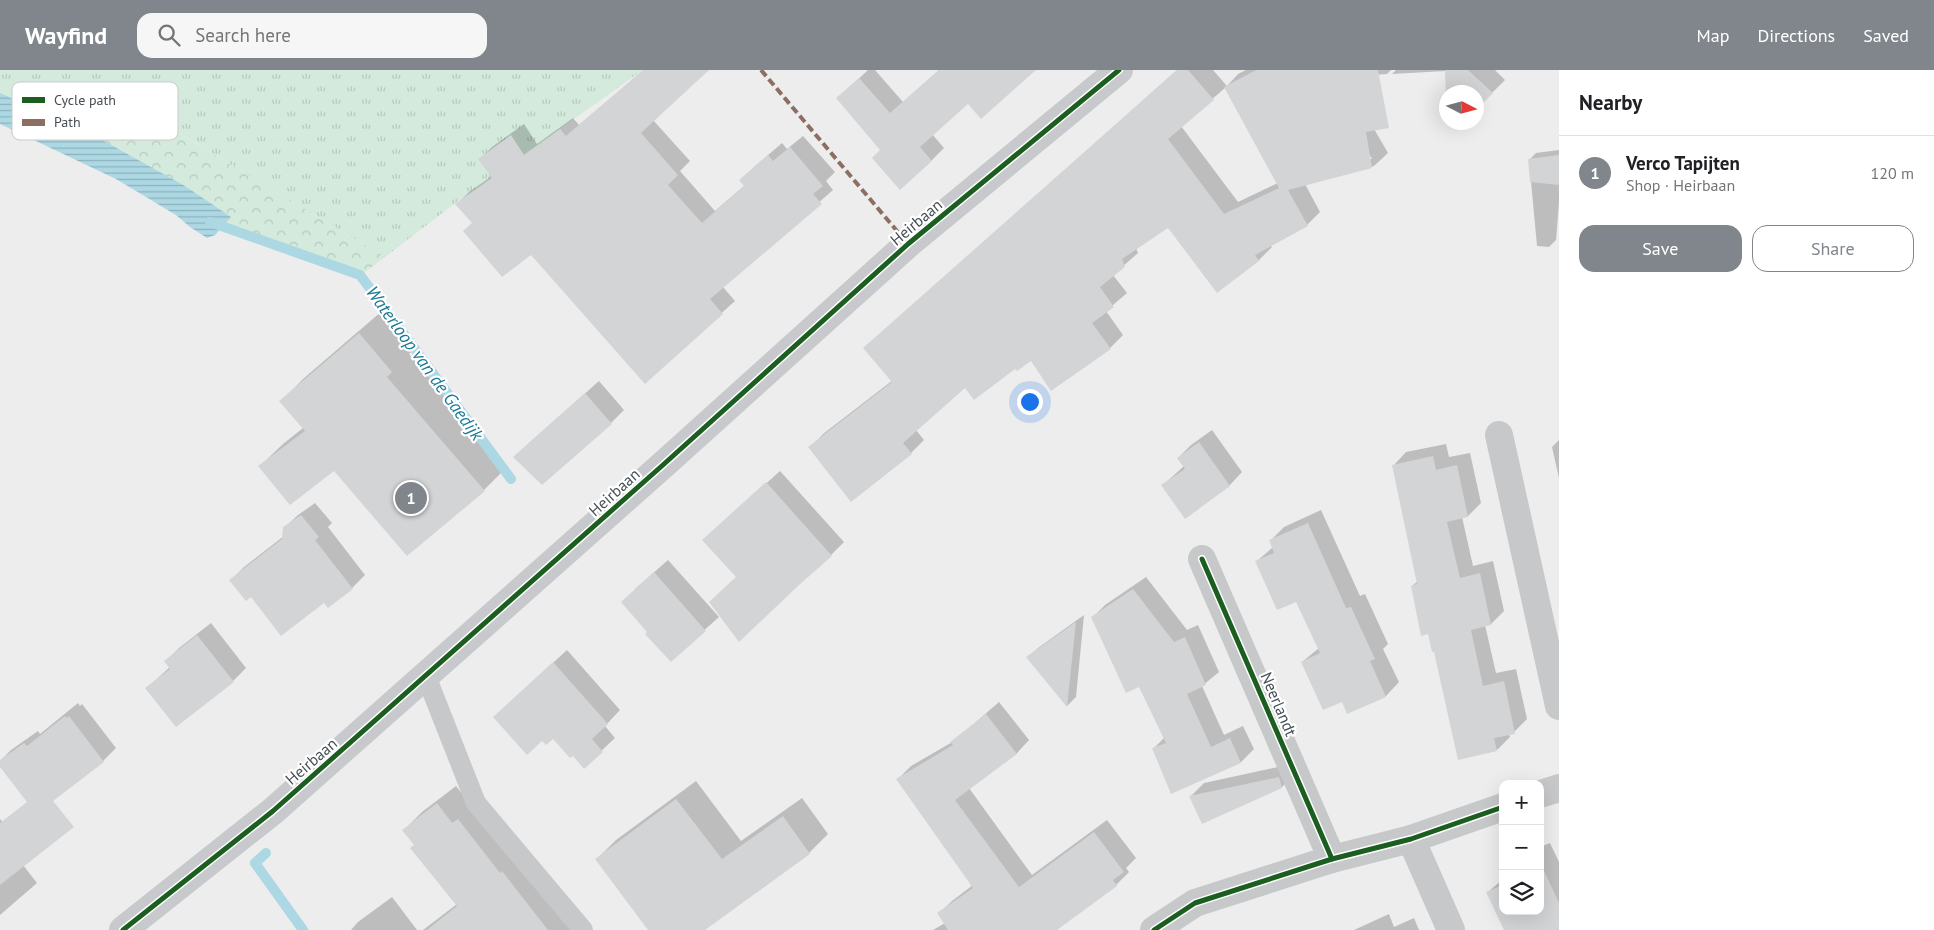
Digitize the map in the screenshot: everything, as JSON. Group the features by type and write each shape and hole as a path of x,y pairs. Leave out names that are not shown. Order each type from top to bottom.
{"main road":[{"name":"Heirbaan","path":"123,930 273,810 426,676 908,244 1119,70"}],"street":[{"path":"1499,435 1559,706"},
{"name":"Neerlandt","path":"1202,559 1332,859"},
{"path":"1544,793 1559,788"},
{"path":"1154,930 1195,904 1332,859 1411,839 1499,808"},
{"path":"1411,839 1451,930"}],"lane":[{"path":"426,676 476,803 583,930"}],"green space":[{"path":"0,70 643,70 454,204 385,257 178,132 178,82 12,82 12,122 0,116"},
{"path":"178,133 385,257 361,275 359,280 223,228 76,154 98,140 178,140"},
{"path":"48,140 99,140 76,154"}],"water":[{"path":"0,93 12,98 12,130 0,124"},
{"path":"34,140 102,140 185,186 231,217 215,235 207,238 176,215 116,179"}],"building":[{"path":"643,70 709,70 641,133 678,175 668,185 702,223 744,186 739,180 768,155 773,161 790,147 823,186 813,194 822,204 710,299 723,314 645,384 531,255 502,277 463,231 472,223 455,204 492,178 478,159 511,135 524,155 560,129 566,136"},
{"path":"939,70 1036,70 981,119 968,104 920,147 932,161 900,190 872,158 880,150 836,98 859,78 890,113"},
{"path":"1177,70 1188,70 1214,100 1168,139 1224,214 1279,188 1224,87 1256,70 1378,70 1389,128 1366,132 1372,168 1288,190 1308,226 1255,255 1259,261 1217,293 1168,228 1122,259 1125,267 1100,287 1114,307 1092,323 1111,349 1051,391 1031,361 1017,371 1015,369 974,400 965,388 903,443 912,454 851,502 808,447 892,382 863,348"},
{"path":"1445,70 1468,70 1493,93 1484,102 1484,85 1446,85"},
{"path":"1559,155 1559,185 1530,182 1528,159"},
{"path":"359,333 392,372 387,377 485,491 407,556 334,471 290,505 258,466 305,431 279,401"},
{"path":"585,393 612,424 542,485 513,457"},
{"path":"1199,442 1230,486 1185,519 1161,485 1185,469 1177,458"},
{"path":"1433,456 1436,470 1457,465 1468,517 1447,522 1460,578 1480,573 1491,625 1471,630 1483,686 1504,681 1515,734 1494,738 1497,751 1458,760 1434,652 1432,652 1428,634 1421,636 1411,586 1417,584 1392,465"},
{"path":"766,482 832,556 739,642 709,602 736,577 702,540"},
{"path":"301,515 319,537 315,540 353,589 328,608 324,603 281,636 251,597 246,601 229,580 282,539 283,527"},
{"path":"1308,523 1346,608 1351,607 1375,659 1370,661 1386,697 1347,714 1342,702 1323,710 1301,662 1320,653 1296,602 1277,610 1255,561 1274,553 1269,540"},
{"path":"654,572 706,631 671,662 645,634 647,632 621,602"},
{"path":"1133,589 1174,642 1185,637 1206,685 1187,694 1211,747 1230,738 1241,763 1171,794 1152,748 1166,743 1139,687 1126,693 1091,617"},
{"path":"1076,622 1067,707 1026,657"},
{"path":"197,635 234,682 176,727 145,688 170,669 164,661"},
{"path":"553,662 608,724 592,739 603,752 584,769 573,756 570,758 553,739 546,745 542,741 527,755 493,717"},
{"path":"986,714 1017,754 955,800 1019,887 1094,832 1124,872 1113,880 1117,886 1057,930 948,930 937,913 973,888 896,779 953,745 950,742"},
{"path":"65,716 67,718 69,716 104,762 53,801 74,827 0,885 0,823 27,802 0,767 0,760 24,743 27,746"},
{"path":"1279,777 1282,788 1202,824 1189,796"},
{"path":"676,799 722,859 783,816 810,854 705,930 648,930 595,859"},
{"path":"437,803 452,823 458,819 548,930 427,930 457,906 410,848 414,845 402,830"},
{"path":"1544,871 1559,903 1559,930 1504,930 1486,892 1499,887 1499,915 1544,915"}],"waterway":[{"name":"Waterloop van de Gaedijk","path":"210,222 360,275 511,479"},
{"path":"266,853 255,863 303,930"}],"marked path":[{"path":"761,70 908,244"}],"cycle path":[{"path":"123,930 273,811 664,464 908,244 1119,70"},
{"path":"1202,559 1332,859"},
{"path":"1154,930 1195,903 1332,859 1411,839 1499,808"}],"place":[{"name":"Verco Tapijten","path":"411,498"}]}
